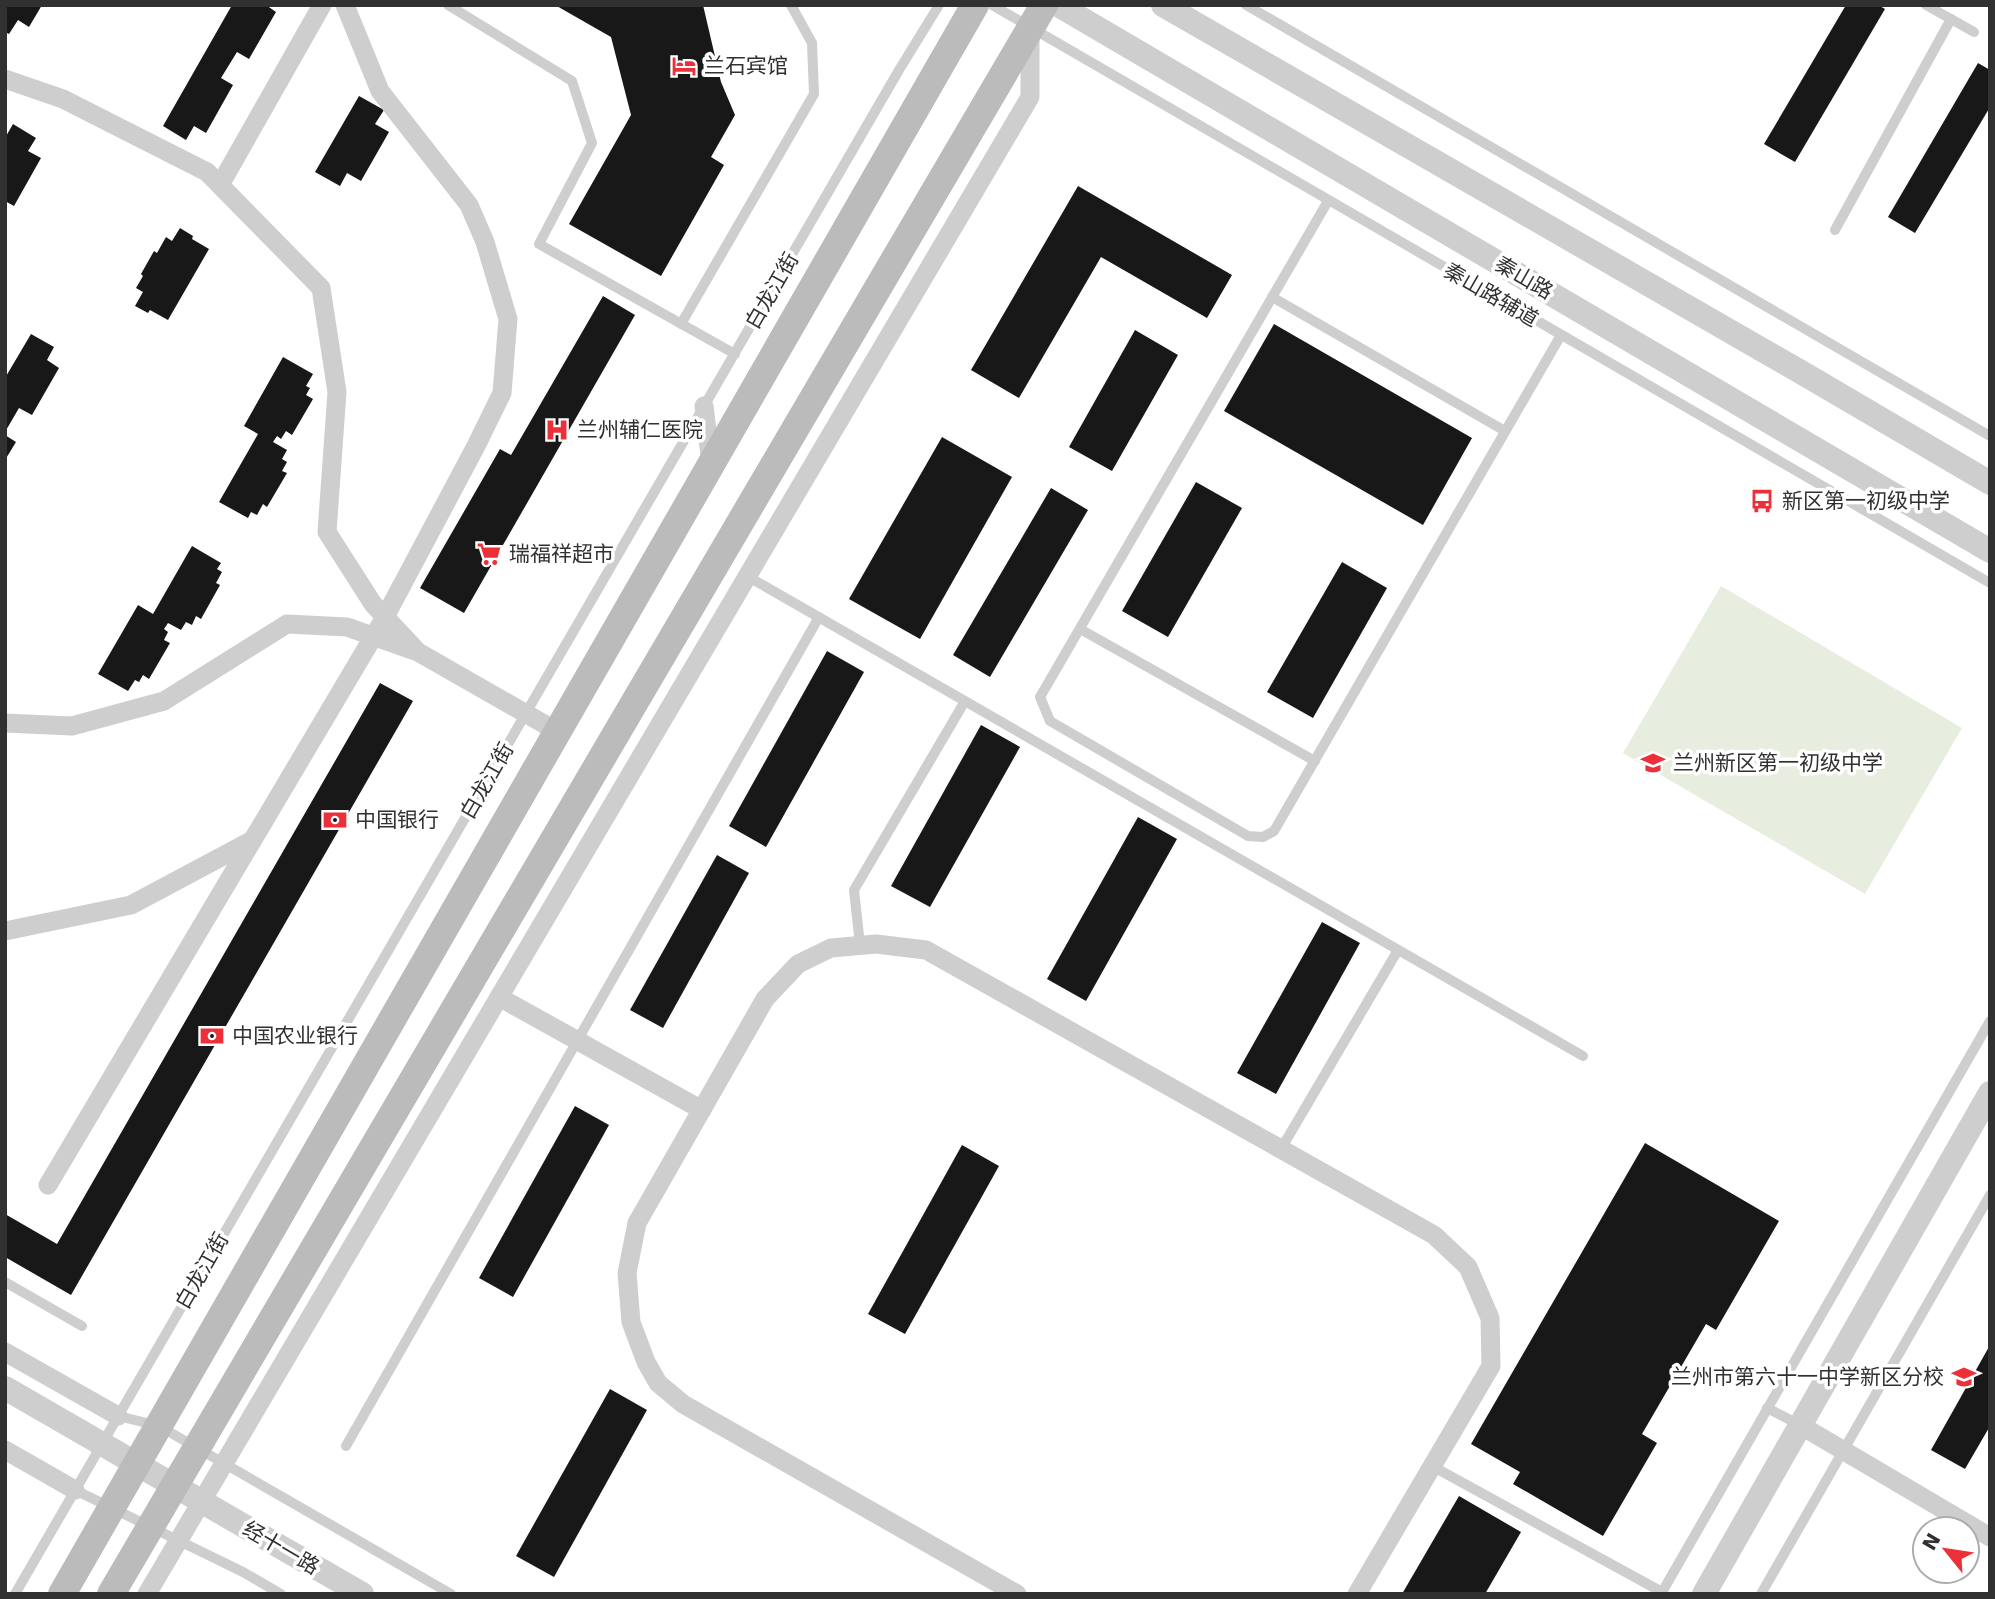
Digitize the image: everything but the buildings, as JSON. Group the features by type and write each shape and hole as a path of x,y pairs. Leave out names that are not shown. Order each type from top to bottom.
{"main road":[{"name":"白龙江街","path":"62,1594 975,5"},
{"path":"111,1594 1037,17"}],"street":[{"path":"220,185 323,5"},
{"path":"48,1185 386,617 502,393 508,319 485,242 469,205 380,91 345,5"},
{"name":"秦山路","path":"1058,5 1990,551"},
{"path":"1163,5 1990,483"},
{"path":"147,1594 1030,97 1037,17"},
{"path":"5,79 63,99 207,172 321,288 337,392 327,532 373,604 418,652"},
{"path":"704,406 711,465"},
{"path":"5,723 72,726 164,701 287,624 347,627 418,652 558,732"},
{"path":"5,931 131,905 252,841"},
{"path":"1017,1594 683,1404 658,1383 646,1362 631,1322 627,1273 637,1223 765,999 797,964 831,948 876,944 926,950 1434,1235 1468,1267 1490,1318 1491,1366 1360,1593"},
{"path":"499,997 702,1110"},
{"path":"1704,1594 1990,1093"},
{"path":"5,1352 118,1416"},
{"name":"经十一路","path":"5,1388 362,1594"},
{"path":"1800,1425 1990,1537"},
{"path":"5,1450 75,1490"}],"lane":[{"path":"447,5 572,81 592,143 539,243 735,354"},
{"path":"681,324 814,94 812,43 791,5"},
{"name":"白龙江街","path":"15,1594 939,5"},
{"name":"秦山路辅道","path":"992,5 1037,17 1328,201 1990,583"},
{"path":"1246,5 1990,436"},
{"path":"1926,5 1974,32"},
{"path":"1835,230 1951,19"},
{"path":"1328,201 1040,697 1050,721 1248,836 1263,837 1274,831 1561,335"},
{"path":"1272,297 1505,431"},
{"path":"747,576 1583,1055"},
{"path":"346,1446 819,617"},
{"path":"1080,629 1315,761"},
{"path":"860,946 854,890 965,701"},
{"path":"1281,1149 1398,950"},
{"path":"1432,1466 1661,1593 1990,1021"},
{"path":"1762,1594 1990,1195"},
{"path":"5,1282 82,1326"},
{"path":"1767,1408 1800,1425"},
{"path":"118,1416 159,1426 451,1594"},
{"path":"75,1490 243,1572 281,1594"},
{"path":"423,1578 432,1594"}],"green space":[{"path":"1721,586 1962,728 1865,894 1623,753"}],"place":[{"name":"兰石宾馆","path":"684,66"},
{"name":"兰州辅仁医院","path":"557,430"},
{"name":"新区第一初级中学","path":"1762,501"},
{"name":"瑞福祥超市","path":"489,554"},
{"name":"兰州新区第一初级中学","path":"1653,763"},
{"name":"中国银行","path":"335,820"},
{"name":"中国农业银行","path":"212,1036"},
{"name":"兰州市第六十一中学新区分校","path":"1964,1377"}]}
